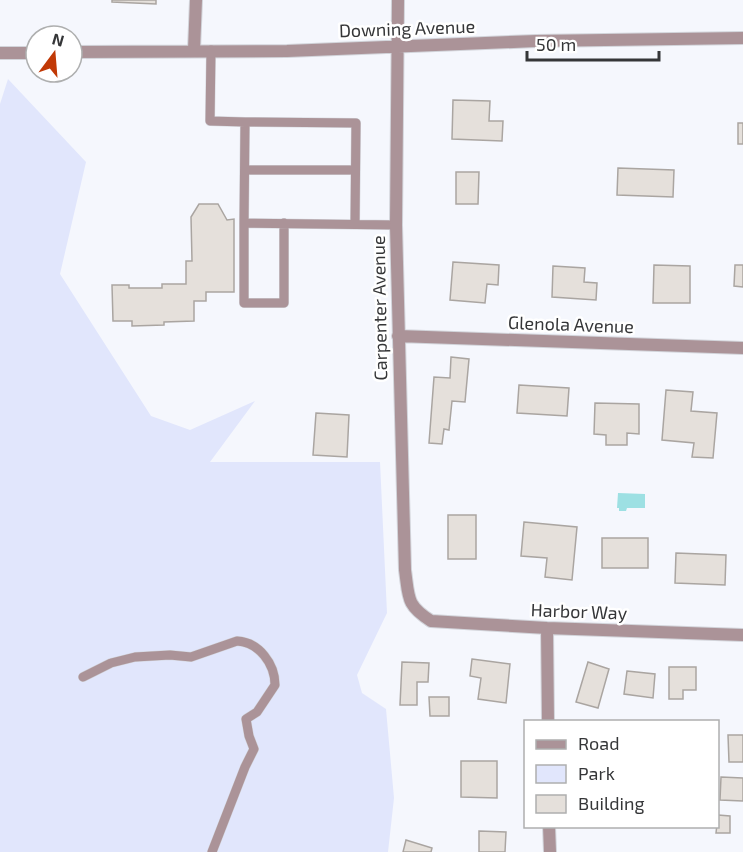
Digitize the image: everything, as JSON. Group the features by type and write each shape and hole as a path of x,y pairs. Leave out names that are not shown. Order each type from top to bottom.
{"street":[{"path":"194,50 196,0"},
{"name":"Carpenter Avenue","path":"398,0 396,225 405,570 409,602 417,612"},
{"name":"Downing Avenue","path":"84,52 287,51 536,41 743,38"},
{"path":"0,53 24,53"},
{"name":"Glenola Avenue","path":"398,336 743,348"},
{"name":"Harbor Way","path":"417,612 431,621 743,635"},
{"path":"547,628 548,720"},
{"path":"549,828 550,852"}],"lane":[{"path":"211,50 210,121 356,123 355,224"},
{"path":"245,122 244,303 284,303 284,224"},
{"path":"244,170 355,170"},
{"path":"244,223 396,225"},
{"path":"83,677 111,663 135,657 170,655 191,657 237,642 244,642 257,648 265,656 272,667 275,685 257,711 246,719 254,749 212,852"}],"green space":[{"path":"8,79 86,162 60,274 151,416 190,430 255,401 210,462 380,462 387,613 357,675 362,693 386,709 394,798 388,852 0,852 0,104"}],"water":[{"path":"618,493 645,494 645,508 627,508 626,511 619,511 617,508"}],"building":[{"path":"112,0 156,0 156,4 112,2"},
{"path":"453,100 490,101 489,121 503,121 502,141 452,139"},
{"path":"738,123 743,123 743,144 738,144"},
{"path":"618,168 674,170 673,197 617,195"},
{"path":"456,172 479,172 478,204 456,204"},
{"path":"199,204 218,204 227,220 234,219 234,292 206,292 206,301 194,301 194,321 132,326 132,321 113,321 112,285 129,285 129,288 162,288 162,284 186,284 186,261 192,261 191,217"},
{"path":"453,262 499,265 498,285 487,284 485,303 450,300"},
{"path":"654,265 690,266 690,303 653,303"},
{"path":"735,265 743,265 743,287 734,286"},
{"path":"553,266 585,268 584,282 597,283 596,300 552,297"},
{"path":"451,357 469,359 465,402 452,401 449,430 444,429 442,444 429,443 434,377 450,378"},
{"path":"519,385 569,388 567,416 517,413"},
{"path":"666,390 693,392 691,411 717,413 713,458 692,457 694,443 662,440"},
{"path":"595,403 639,404 639,434 627,433 627,445 606,445 606,435 594,434"},
{"path":"316,413 349,415 347,457 313,455"},
{"path":"448,515 476,515 476,559 448,559"},
{"path":"524,522 577,527 572,580 545,577 547,558 521,556"},
{"path":"602,538 648,538 648,568 602,568"},
{"path":"676,553 726,555 725,585 675,583"},
{"path":"472,659 510,664 506,703 478,699 481,678 470,676"},
{"path":"402,662 429,663 428,682 417,682 417,705 400,705"},
{"path":"588,662 609,669 598,708 576,702"},
{"path":"669,667 696,667 696,690 683,690 683,699 669,699"},
{"path":"627,671 655,674 653,698 624,694"},
{"path":"429,697 449,697 449,716 430,716"},
{"path":"728,735 743,735 743,762 729,762"},
{"path":"461,761 497,761 497,798 461,797"},
{"path":"721,777 743,778 743,801 720,800"},
{"path":"719,815 730,816 730,833 716,833 717,828 719,828"},
{"path":"479,831 506,832 505,852 479,852"},
{"path":"406,840 432,848 431,852 403,852"}]}
